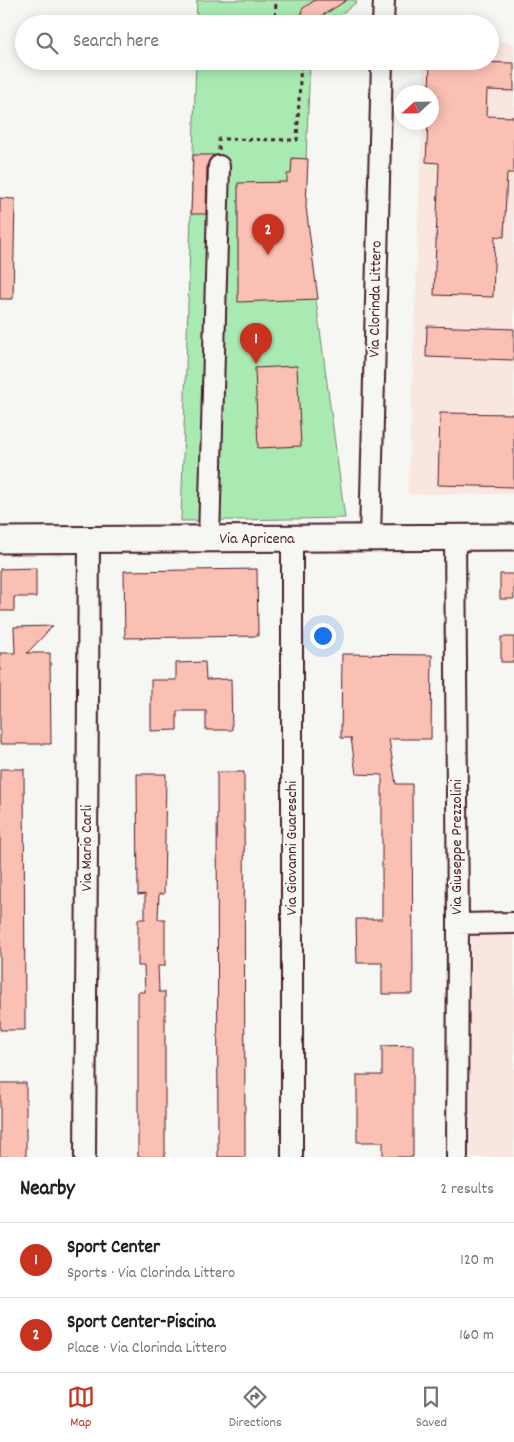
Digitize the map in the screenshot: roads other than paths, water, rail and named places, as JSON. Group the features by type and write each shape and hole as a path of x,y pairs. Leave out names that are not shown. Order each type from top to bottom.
{"main road":[{"name":"Via Apricena","path":"0,540 514,536"}],"street":[{"path":"383,15 384,0"},
{"name":"Via Clorinda Littero","path":"370,538 382,70"},
{"path":"209,539 219,166"},
{"name":"Via Giuseppe Prezzolini","path":"455,537 458,924 456,1157"},
{"name":"Via Giovanni Guareschi","path":"292,538 292,1157"},
{"name":"Via Mario Carli","path":"85,1157 89,540"},
{"path":"458,924 514,923"}],"place":[{"name":"Sport Center-Piscina","path":"268,255"},
{"name":"Sport Center","path":"256,364"}]}
